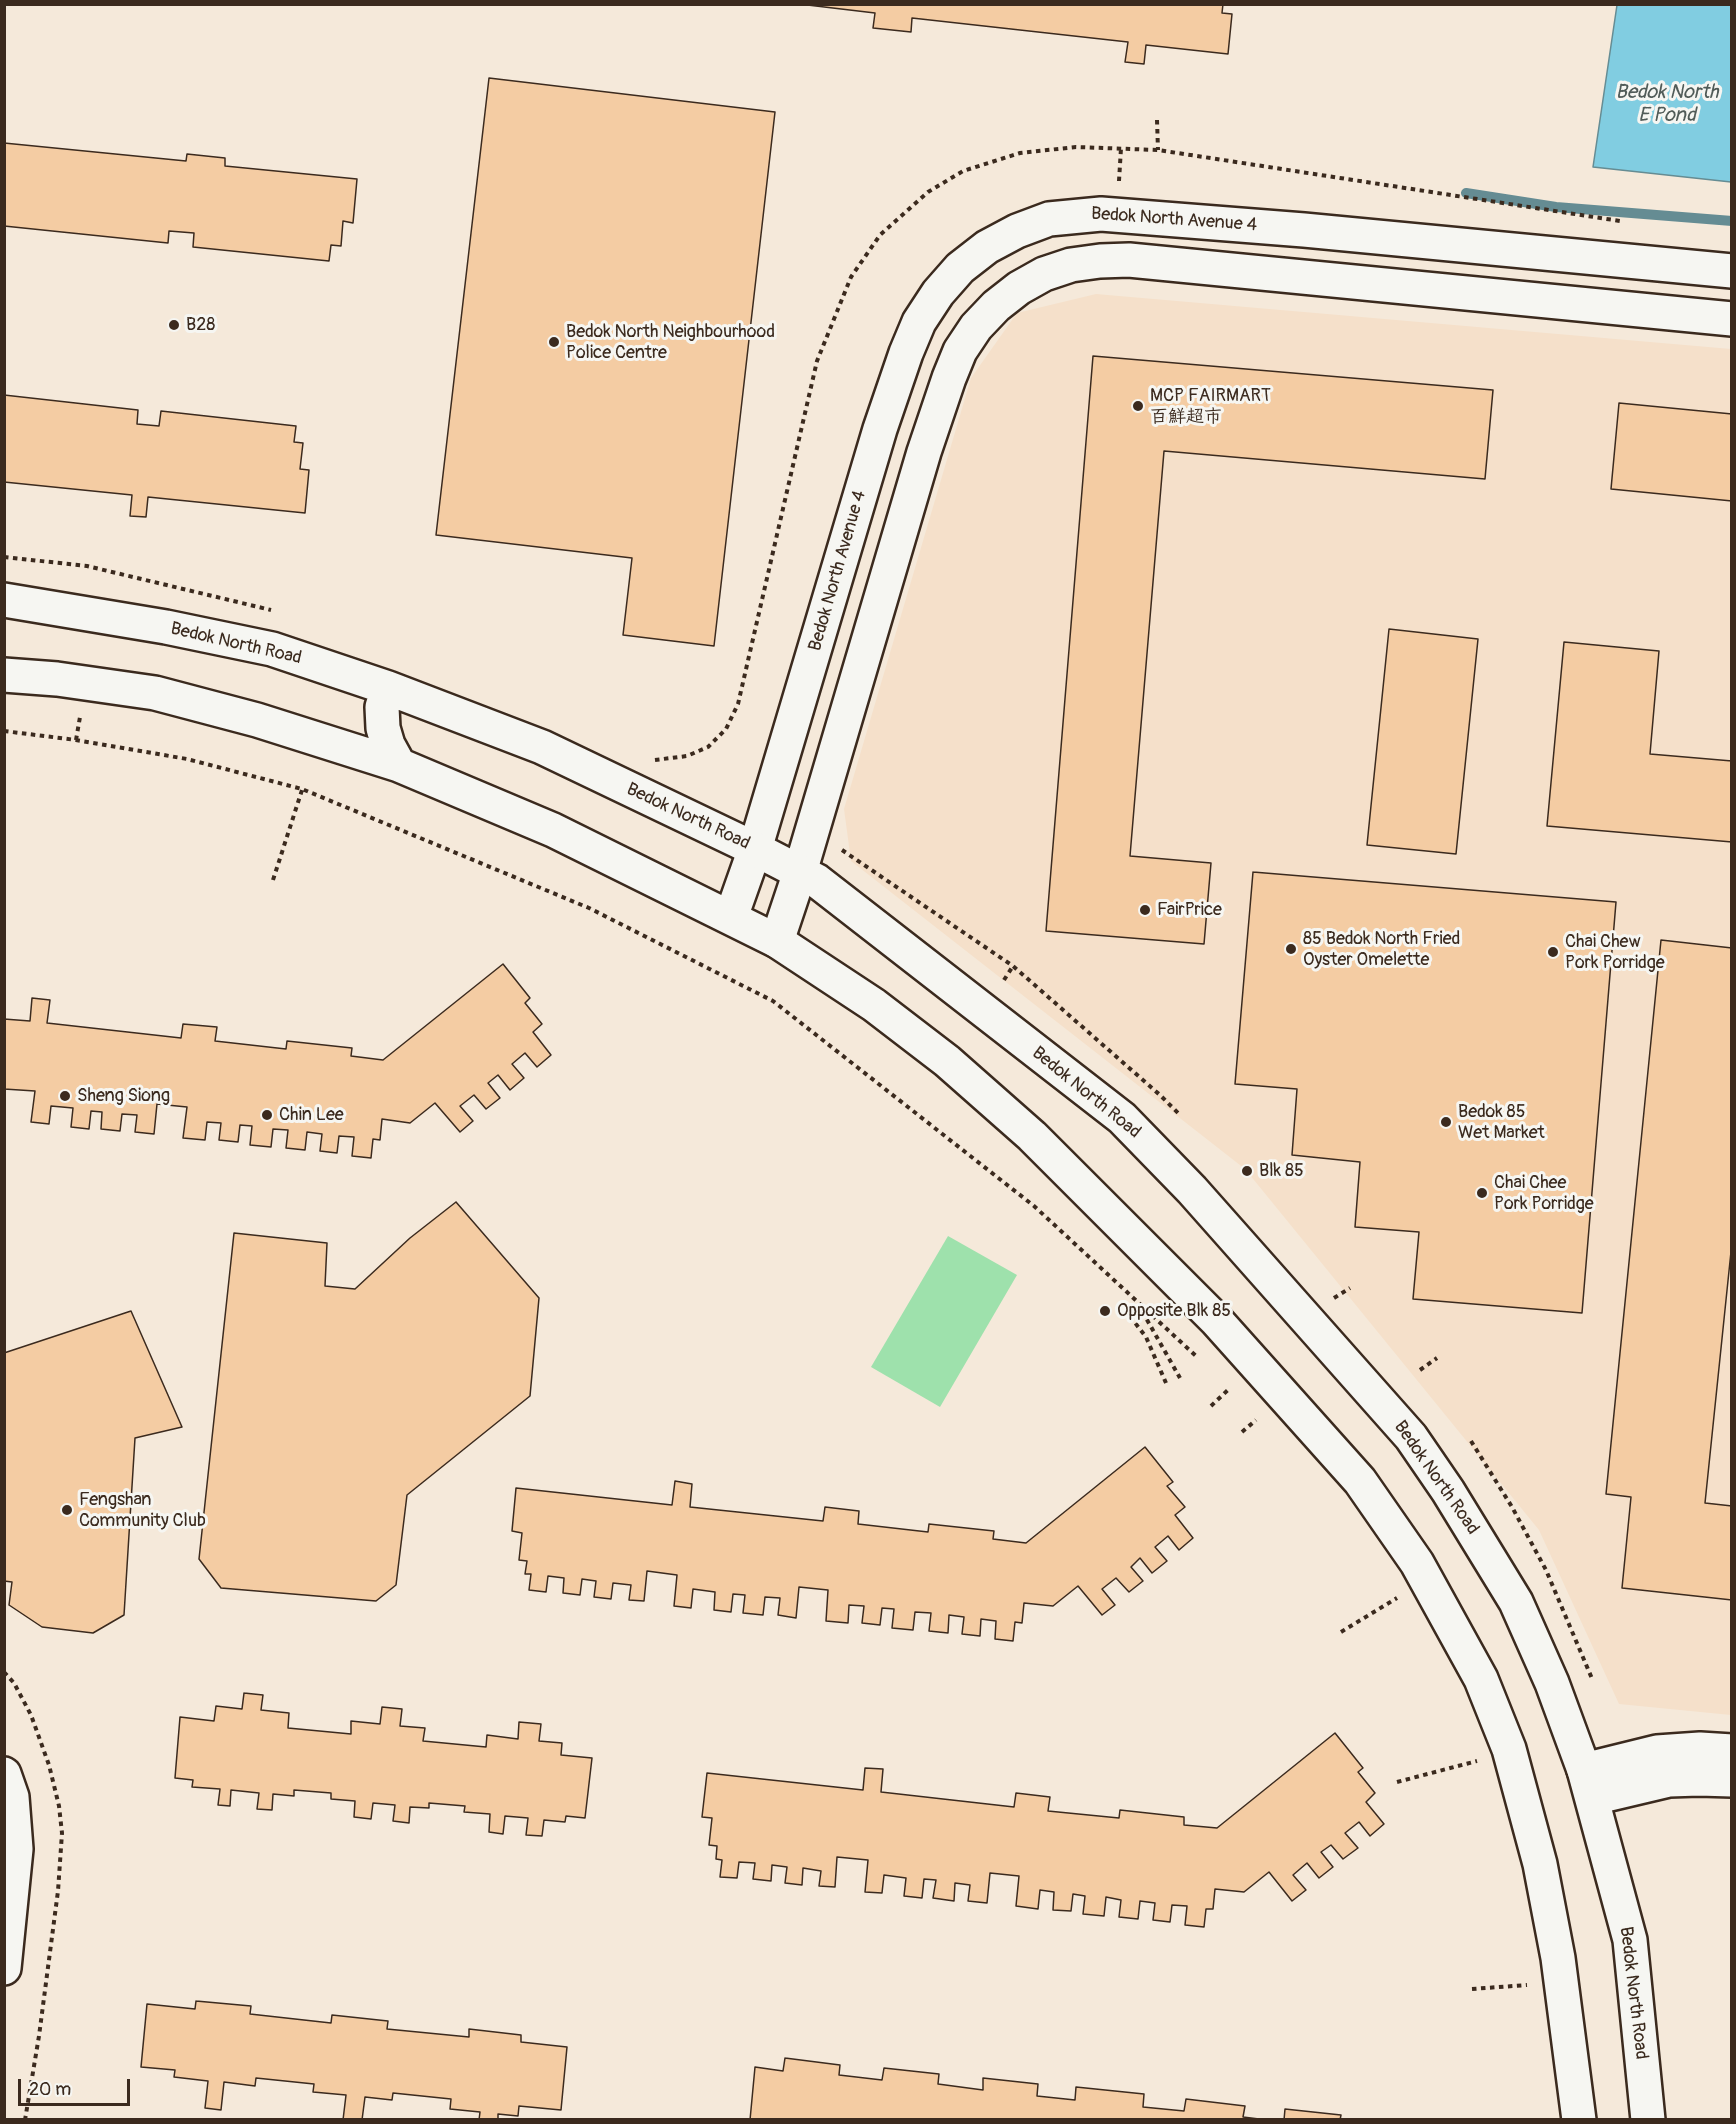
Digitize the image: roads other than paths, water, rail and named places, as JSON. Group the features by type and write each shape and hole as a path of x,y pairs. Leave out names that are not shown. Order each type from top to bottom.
{"main road":[{"name":"Bedok North Avenue 4","path":"731,917 755,849 880,429 909,346 927,308 948,280 973,257 1002,238 1050,219 1101,213 1304,230 1731,272"},
{"path":"777,941 800,872 924,452 949,378 960,351 976,327 996,306 1019,288 1044,274 1071,265 1129,260 1731,319"},
{"name":"Bedok North Road","path":"4,600 166,627 272,649 388,688 542,747 817,881 1122,1118 1192,1190 1412,1437 1516,1602 1552,1683 1588,1784 1630,1940 1648,2120"},
{"path":"4,675 155,693 257,720 399,765 553,830 777,941 874,1005 947,1060 1032,1136 1216,1320 1360,1480 1417,1563 1481,1679 1509,1749 1540,1864 1558,1958 1579,2120"},
{"path":"388,688 382,707 383,728 388,745 399,765"},
{"path":"1588,1784 1665,1751 1731,1750"},
{"path":"4,1774 12,1797 16,1849 4,1968"},
{"path":"1588,1784 1699,1779 1731,1780"}],"water":[{"name":"Bedok North E Pond","path":"1617,5 1731,5 1731,182 1593,167"}],"waterway":[{"path":"1466,193 1556,207 1732,221"}],"place":[{"name":"B28","path":"174,325"},
{"name":"Bedok North Neighbourhood Police Centre","path":"554,342"},
{"name":"MCP FAIRMART 百鮮超市","path":"1138,406"},
{"name":"FairPrice","path":"1145,910"},
{"name":"85 Bedok North Fried Oyster Omelette","path":"1291,949"},
{"name":"Chai Chew Pork Porridge","path":"1553,952"},
{"name":"Sheng Siong","path":"65,1096"},
{"name":"Chin Lee","path":"267,1115"},
{"name":"Bedok 85 Wet Market","path":"1446,1122"},
{"name":"Blk 85","path":"1247,1171"},
{"name":"Chai Chee Pork Porridge","path":"1482,1193"},
{"name":"Opposite Blk 85","path":"1105,1311"},
{"name":"Fengshan Community Club","path":"67,1510"}]}
